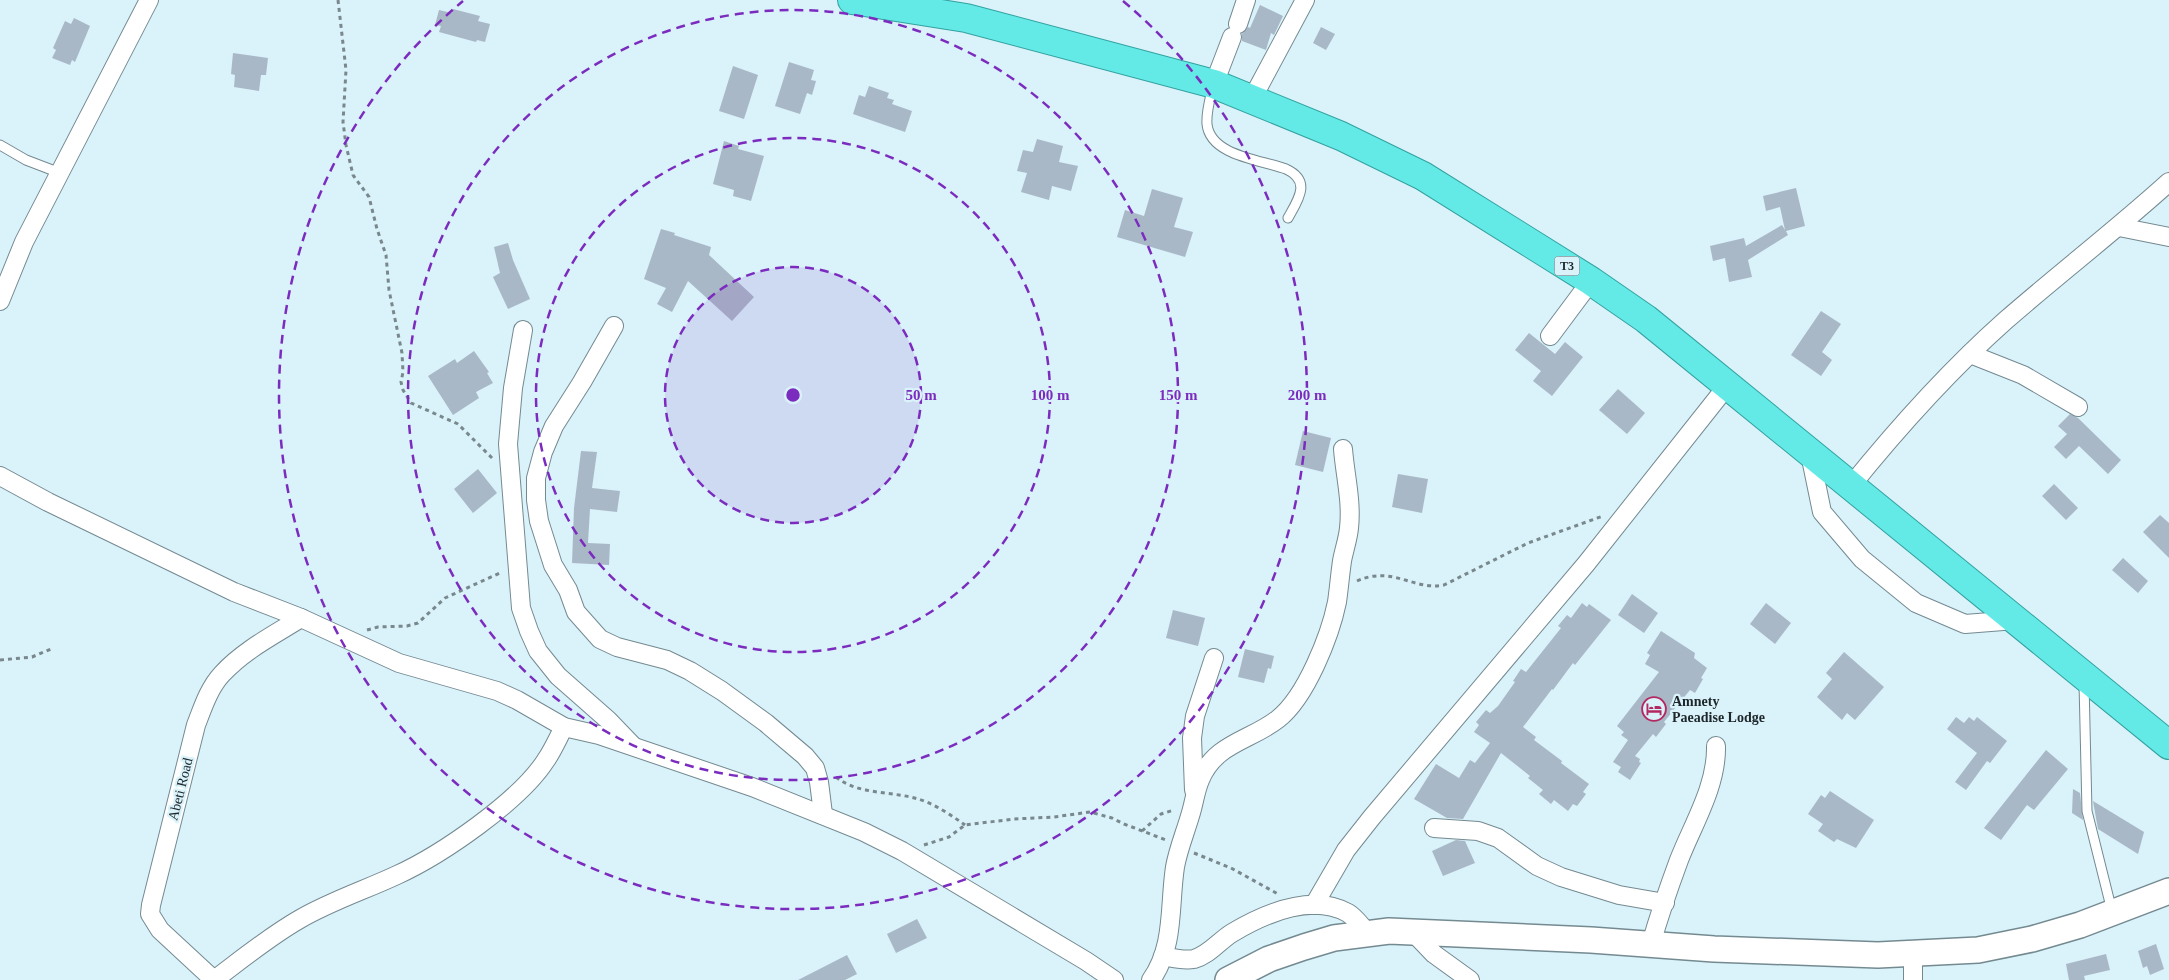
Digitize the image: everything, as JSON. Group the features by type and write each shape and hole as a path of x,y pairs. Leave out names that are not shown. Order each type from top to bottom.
{"highway":[{"name":"T3","path":"852,0 966,18 1214,84 1341,136 1423,176 1591,281 1646,319 1850,487 2169,744"}],"main road":[{"path":"1228,980 1269,959 1334,938 1367,932 1412,931 1858,954 1978,950 2032,939 2080,925 2169,891"}],"street":[{"path":"0,301 24,242 148,0"},
{"path":"1214,84 1246,0"},
{"path":"1252,99 1305,0"},
{"path":"1850,487 1874,458 1970,354 2006,320 2119,227 2169,182"},
{"path":"2119,227 2169,237"},
{"path":"1550,336 1591,281"},
{"path":"614,326 554,426 543,452 536,478 536,500 539,521 553,565 568,590 576,612 600,640 617,647 667,660 698,676 766,723 805,756 815,768 820,782 823,814"},
{"path":"524,330 509,419 508,444 521,608 538,651 558,676 608,720 635,748"},
{"path":"1970,354 2023,375 2078,407"},
{"path":"1308,905 1346,850 1632,508 1727,386"},
{"path":"1151,980 1163,956 1171,921 1175,866 1180,847 1193,803 1209,762 1228,747 1278,719 1301,692 1314,668 1336,604 1349,528 1349,496 1343,449"},
{"path":"1810,454 1822,512 1862,559 1916,603 1965,624 2016,620"},
{"path":"0,476 48,502 234,592 301,618 399,663 498,691 564,727 599,735 752,787 823,814 902,852 1086,961 1114,980"},
{"name":"Abeti Road","path":"214,980 160,930 150,914 174,809 196,725 207,697 221,674 244,653 301,618"},
{"path":"1193,803 1192,738 1195,716 1214,658"},
{"path":"214,980 300,919 350,893 396,876 429,859 458,839 509,799 530,779 546,761 564,727"},
{"path":"1651,944 1679,861 1709,787 1716,758 1716,746"},
{"path":"1434,828 1478,831 1498,838 1537,866 1561,877 1620,895 1665,903"},
{"path":"1163,956 1181,960 1199,957 1239,930 1279,910 1308,905 1349,914 1367,932"},
{"path":"1412,931 1434,954 1470,980"},
{"path":"1913,953 1913,980"}],"lane":[{"path":"1214,84 1208,108 1207,125 1210,136 1218,146 1230,153 1293,172 1301,186 1299,198 1288,218"},
{"path":"0,145 26,160 60,173"},
{"path":"2084,675 2087,811 2112,912"}],"path":[{"path":"338,0 346,70 343,122 346,145 353,175 369,197 386,255 389,290 402,353 404,372 401,382 406,397 426,411 434,412 458,424 510,478"},
{"path":"1336,604 1350,586 1358,580 1371,576 1388,575 1434,587 1444,585 1528,543 1582,522 1632,508"},
{"path":"350,640 358,633 378,627 407,626 418,623 446,598 483,582 517,563"},
{"path":"0,660 32,657 52,649"},
{"path":"815,768 834,776 848,785 919,799 951,815 965,825"},
{"path":"1142,831 1161,814 1193,803"},
{"path":"902,852 949,838 965,825 1014,818 1054,818 1090,812 1112,818 1231,868 1308,905"}],"building":[{"path":"1260,5 1283,16 1274,35 1271,33 1266,50 1242,41 1242,34 1248,27 1250,28"},
{"path":"453,9 480,16 478,21 490,24 485,42 477,40 476,42 439,32 441,26 435,25 439,10 452,13"},
{"path":"74,18 90,26 75,62 72,60 70,65 52,58 56,50 53,48 65,21 71,24"},
{"path":"1321,27 1335,34 1326,50 1313,43"},
{"path":"233,53 268,58 266,75 261,75 259,91 234,87 235,75 231,74"},
{"path":"789,62 814,70 811,80 816,81 812,95 807,93 800,114 775,106"},
{"path":"733,66 758,75 744,119 719,111"},
{"path":"869,86 889,93 887,98 894,100 892,104 912,111 905,132 853,114 859,95 865,97"},
{"path":"1037,139 1063,146 1059,162 1078,166 1071,191 1052,186 1049,200 1021,192 1027,173 1017,171 1023,150 1033,152"},
{"path":"724,141 739,146 738,149 764,156 751,201 733,196 734,190 713,184"},
{"path":"1796,188 1805,226 1786,231 1788,235 1748,260 1752,277 1729,282 1725,258 1713,261 1710,246 1744,238 1746,246 1782,225 1785,230 1780,207 1766,211 1763,196"},
{"path":"1152,189 1183,198 1174,227 1193,232 1185,257 1117,237 1125,210 1144,216"},
{"path":"661,229 711,247 709,255 754,297 732,321 688,281 672,312 657,304 666,288 644,279"},
{"path":"508,243 513,260 530,299 508,309 493,277 500,273 494,247"},
{"path":"1821,311 1841,324 1822,352 1832,360 1821,376 1791,355"},
{"path":"1529,333 1555,354 1565,342 1583,357 1552,396 1533,381 1541,371 1515,350"},
{"path":"474,351 489,372 487,373 493,383 476,392 479,398 453,415 428,376 455,359 457,363"},
{"path":"1618,389 1645,413 1627,434 1599,410"},
{"path":"2070,414 2078,418 2121,460 2108,474 2079,446 2066,459 2054,447 2067,434 2058,426"},
{"path":"1303,431 1331,438 1323,472 1295,465"},
{"path":"581,451 597,452 592,488 620,491 617,512 590,509 588,543 610,544 609,565 572,563 574,508"},
{"path":"478,469 497,493 473,513 454,489"},
{"path":"1398,474 1428,479 1422,513 1392,507"},
{"path":"2054,484 2078,508 2066,520 2042,496"},
{"path":"2160,515 2169,523 2169,558 2143,532"},
{"path":"2123,558 2148,581 2138,593 2112,570"},
{"path":"1632,594 1658,613 1644,633 1618,615"},
{"path":"1582,603 1587,607 1589,604 1611,620 1575,665 1573,663 1523,727 1536,737 1534,740 1589,784 1583,792 1586,794 1577,806 1573,804 1568,811 1554,800 1551,804 1539,794 1543,790 1528,778 1530,776 1501,753 1463,819 1447,818 1414,799 1436,764 1459,778 1470,760 1475,763 1490,743 1474,732 1479,725 1476,722 1486,710 1490,713 1498,706 1515,682 1513,681 1521,669 1526,672 1561,628 1558,626 1567,615 1571,618"},
{"path":"1766,603 1791,623 1775,644 1750,624"},
{"path":"1173,610 1205,618 1198,646 1166,638"},
{"path":"1661,631 1695,653 1694,658 1707,668 1695,693 1690,690 1664,722 1666,724 1656,737 1653,734 1635,756 1640,759 1639,762 1641,763 1630,780 1618,772 1621,767 1613,762 1628,740 1621,735 1624,732 1617,726 1659,672 1645,664 1650,655 1647,653"},
{"path":"1245,649 1274,656 1271,669 1268,668 1264,683 1238,677"},
{"path":"1844,652 1884,687 1855,720 1847,713 1842,720 1817,697 1832,679 1826,673"},
{"path":"1956,717 1964,723 1969,717 1974,721 1977,717 2007,741 1990,763 1987,761 1966,790 1955,782 1977,753 1947,729"},
{"path":"2046,750 2068,769 2034,810 2027,805 2001,840 1984,828"},
{"path":"2073,789 2080,793 2083,820 2072,813"},
{"path":"1830,791 1874,820 1856,848 1837,839 1834,842 1818,831 1823,824 1808,814 1821,795 1825,798"},
{"path":"2093,801 2144,832 2138,854 2098,829"},
{"path":"1456,840 1465,841 1475,863 1443,876 1432,851"},
{"path":"917,919 927,938 896,953 887,934"},
{"path":"2156,944 2164,969 2150,975 2147,966 2143,968 2138,951"},
{"path":"2106,954 2110,970 2084,976 2085,980 2069,980 2066,964"},
{"path":"847,955 857,974 845,980 798,980"}],"place":[{"name":"Amnety Paeadise Lodge","path":"1654,709"}]}
